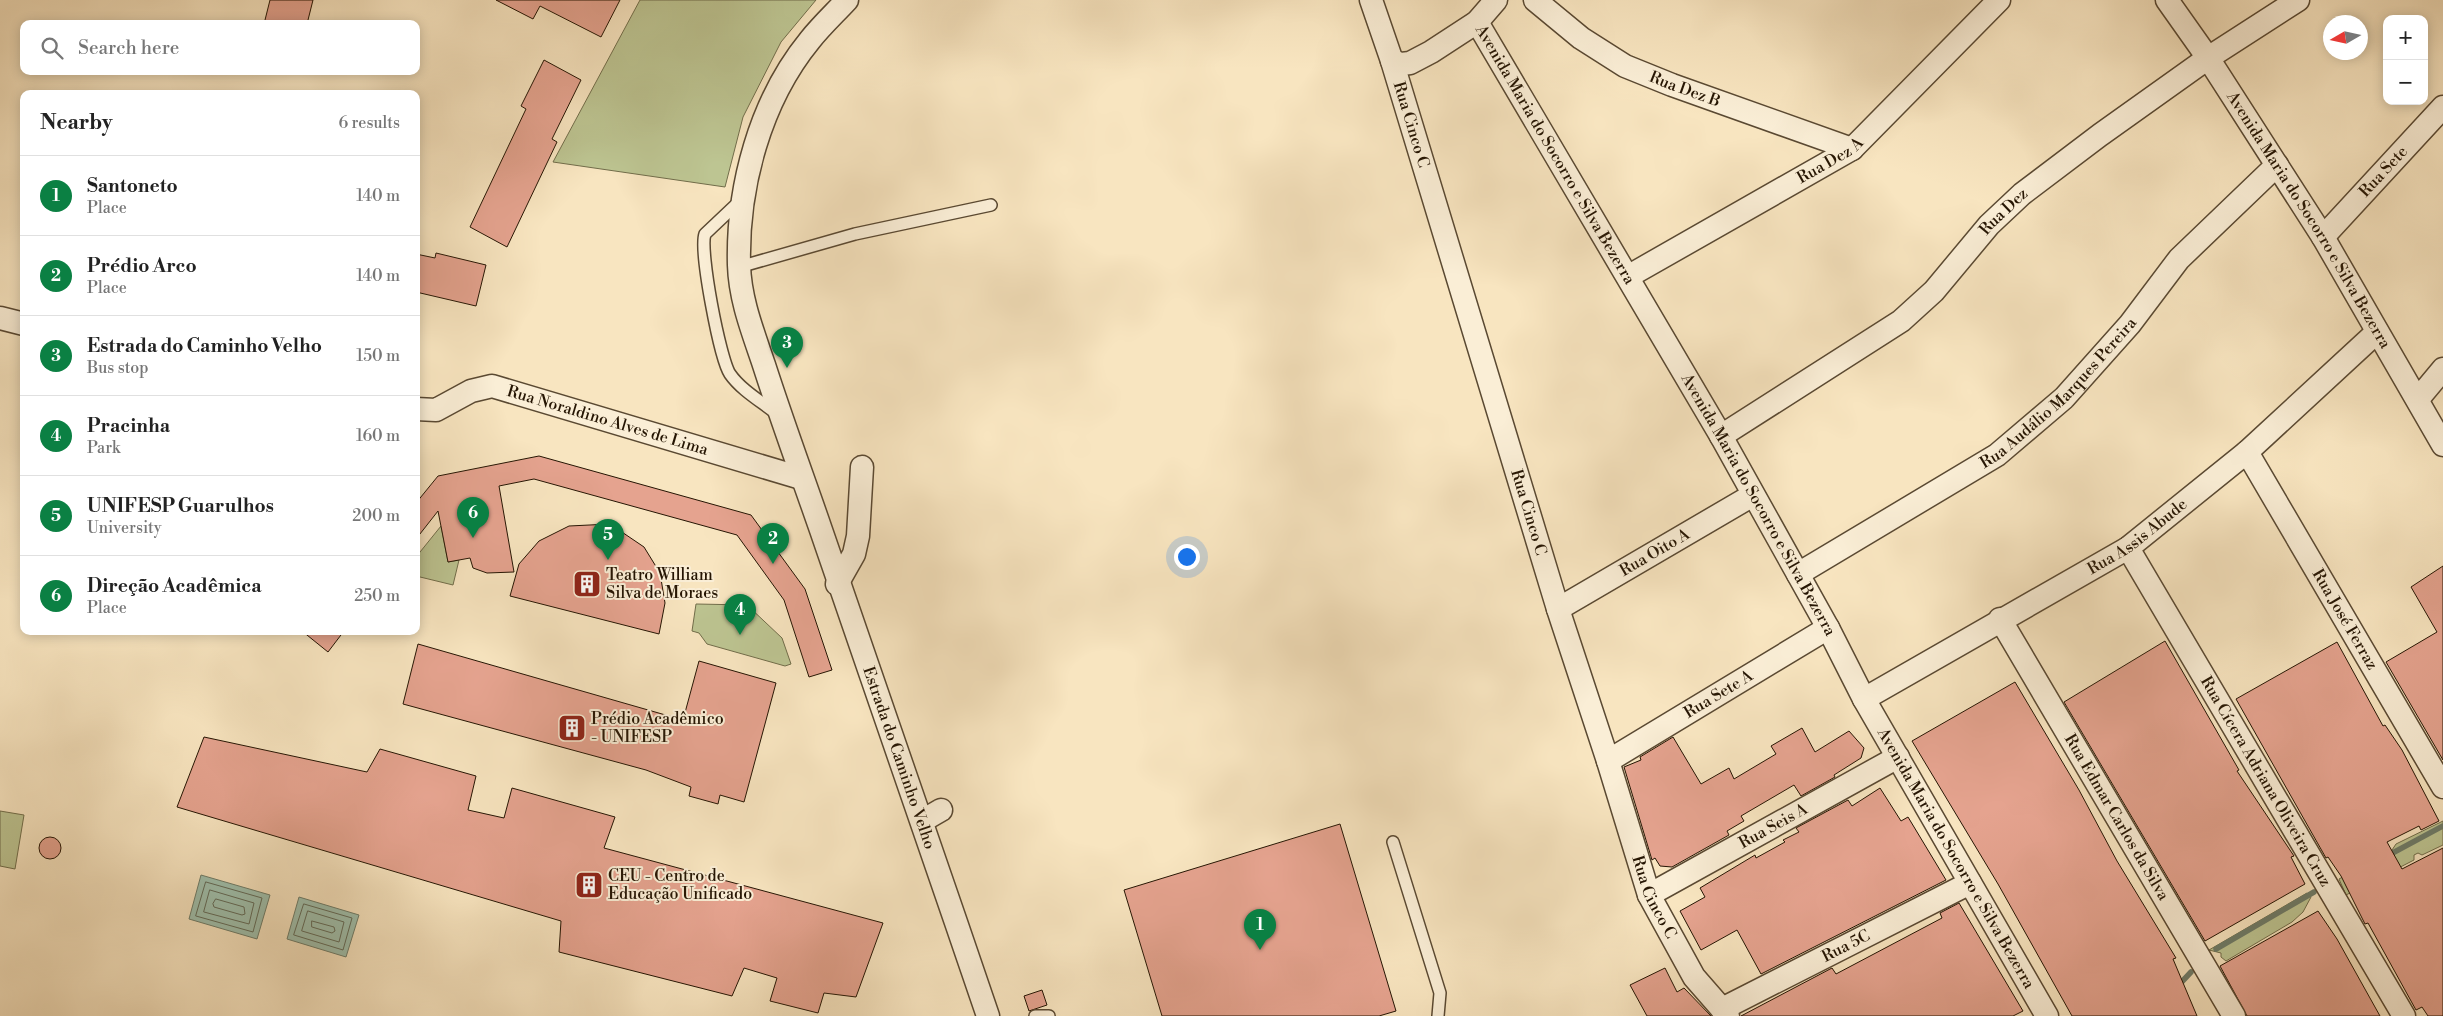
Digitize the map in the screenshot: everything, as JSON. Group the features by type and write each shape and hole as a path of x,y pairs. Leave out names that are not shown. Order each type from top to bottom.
{"street":[{"name":"Estrada do Caminho Velho","path":"847,0 810,40 783,80 762,127 748,174 740,220 739,267 743,302 837,584 931,815 988,1016"},
{"name":"Rua Cinco C","path":"1370,0 1392,61 1558,610 1608,760 1649,895 1694,977 1725,1012"},
{"name":"Avenida Maria do Socorro e Silva Bezerra","path":"1496,0 1478,22 1629,276 1721,436 1828,628 1864,699 2047,1016"},
{"name":"Rua Dez B","path":"1535,0 1581,38 1625,66 1672,85 1852,149"},
{"name":"Rua Dez A","path":"1629,276 1852,149 1999,0"},
{"name":"Avenida Maria do Socorro e Silva Bezerra","path":"2167,0 2208,58 2322,237 2376,332 2418,399 2443,445"},
{"name":"Rua Dez","path":"1721,436 1901,321 1934,291 1989,225 2022,194 2107,129 2208,58 2298,0"},
{"path":"1392,61 1401,64 1410,63 1478,22"},
{"name":"Rua Sete","path":"2322,237 2443,108"},
{"name":"Rua Audálio Marques Pereira","path":"1798,574 1997,455 2064,398 2130,324 2179,259 2277,165"},
{"path":"0,318 20,323"},
{"name":"Rua Assis Abude","path":"1864,699 2000,619 2128,548 2247,452 2376,332"},
{"path":"2418,399 2443,368"},
{"name":"Rua Noraldino Alves de Lima","path":"420,409 436,410 471,392 492,386 801,478"},
{"name":"Rua José Ferraz","path":"2247,452 2443,787"},
{"path":"837,584 854,554 858,536 862,467"},
{"name":"Rua Oito A","path":"1558,610 1753,495"},
{"name":"Rua Cícera Adriana Oliveira Cruz","path":"2128,548 2404,1016"},
{"name":"Rua Edmar Carlos da Silva","path":"2000,619 2234,1016"},
{"name":"Rua Sete A","path":"1608,760 1828,628"},
{"name":"Rua Seis A","path":"1649,895 1898,758"},
{"name":"Rua 5C","path":"1725,1012 1970,883"}],"lane":[{"path":"744,198 705,234 702,241 705,271 726,368 736,381 780,416"},
{"path":"739,267 855,234 991,205"},
{"path":"1393,842 1440,993 1438,1016"},
{"path":"1035,1016 1049,1016"}],"green space":[{"path":"640,0 816,0 781,42 743,117 725,187 553,162"},
{"path":"441,526 448,562 459,560 453,585 420,577 420,552"},
{"path":"696,604 747,605 782,638 791,664 785,666 707,644 699,633 692,631"},
{"path":"0,811 24,815 15,869 0,866"},
{"path":"2443,821 2443,845 2422,855 2418,853 2414,855 2414,860 2346,895 2339,879 2392,850 2396,844"},
{"path":"2307,893 2311,897 2303,912 2292,922 2226,961 2221,957 2221,953 2209,950"}],"water":[{"path":"201,875 270,895 257,939 189,919"},
{"path":"299,897 359,915 346,957 287,939"}],"building":[{"path":"270,0 313,0 308,20 265,20"},
{"path":"496,0 620,0 601,37 540,6 533,19"},
{"path":"544,60 581,80 552,139 557,142 507,247 470,227 526,109 521,106"},
{"path":"436,253 486,265 476,306 420,293 420,255 435,258"},
{"path":"539,456 751,515 805,589 832,670 809,677 784,600 737,535 534,479 499,486 514,572 487,573 473,568 470,558 448,562 438,511 420,534 420,498 438,476"},
{"name":"Teatro William Silva de Moraes","path":"610,524 644,547 660,573 665,603 659,634 510,596 519,564 539,541 569,526"},
{"path":"2443,566 2443,760 2386,662 2437,632 2411,587"},
{"path":"307,635 341,635 328,652"},
{"path":"2165,641 2239,770 2237,771 2294,856 2291,857 2305,884 2205,941 2064,702"},
{"path":"2337,642 2383,726 2385,725 2402,750 2439,821 2421,830 2419,826 2387,842 2402,869 2443,848 2443,1016 2428,1016 2422,1007 2416,1010 2368,923 2365,924 2341,876 2328,857 2326,858 2236,699"},
{"name":"Prédio Acadêmico - UNIFESP","path":"418,644 683,720 699,661 776,683 744,802 720,795 718,804 689,796 691,787 646,770 403,704"},
{"path":"2015,682 2079,790 2117,861 2176,958 2173,959 2197,1016 2072,1016 1998,884 1912,741"},
{"path":"1802,728 1815,752 1849,731 1864,748 1861,758 1834,775 1835,777 1801,796 1794,785 1741,816 1744,821 1727,831 1729,835 1672,867 1660,866 1655,858 1652,860 1624,767 1641,760 1640,757 1673,737 1701,784 1729,768 1734,779 1776,754 1771,746"},
{"name":"CEU - Centro de Educação Unificado","path":"204,737 367,772 380,749 476,776 468,810 504,818 512,788 615,817 604,848 883,923 856,997 824,993 818,1013 770,1001 777,978 744,968 732,996 559,952 561,921 177,807"},
{"path":"1880,788 1901,821 1908,817 1946,880 1761,974 1737,930 1701,950 1680,911 1705,897 1700,888 1755,855 1756,858 1785,842 1783,840 1799,832 1796,828 1848,800 1852,806"},
{"path":"1340,824 1396,1011 1379,1016 1162,1016 1124,890"},
{"path":"50,837 58,840 61,848 58,856 50,859 42,856 39,848 42,840"},
{"path":"1959,903 2023,1011 2013,1016 1741,1016 1832,968 1836,974 1942,918 1940,913"},
{"path":"2318,911 2337,939 2380,1016 2247,1016 2220,966"},
{"path":"1665,968 1677,992 1684,988 1711,1016 1647,1016 1630,985"},
{"path":"1042,990 1047,1005 1029,1011 1024,996"}],"waterway":[{"path":"2387,856 2443,826"},
{"path":"2216,949 2314,892"},
{"path":"2177,987 2191,972"}],"place":[{"name":"Estrada do Caminho Velho","path":"787,368"},
{"name":"Direção Acadêmica","path":"473,538"},
{"name":"UNIFESP Guarulhos","path":"608,560"},
{"name":"Prédio Arco","path":"773,564"},
{"name":"Teatro William Silva de Moraes","path":"587,584"},
{"name":"Pracinha","path":"740,635"},
{"name":"Prédio Acadêmico - UNIFESP","path":"572,728"},
{"name":"CEU - Centro de Educação Unificado","path":"589,885"},
{"name":"Santoneto","path":"1260,950"}]}
